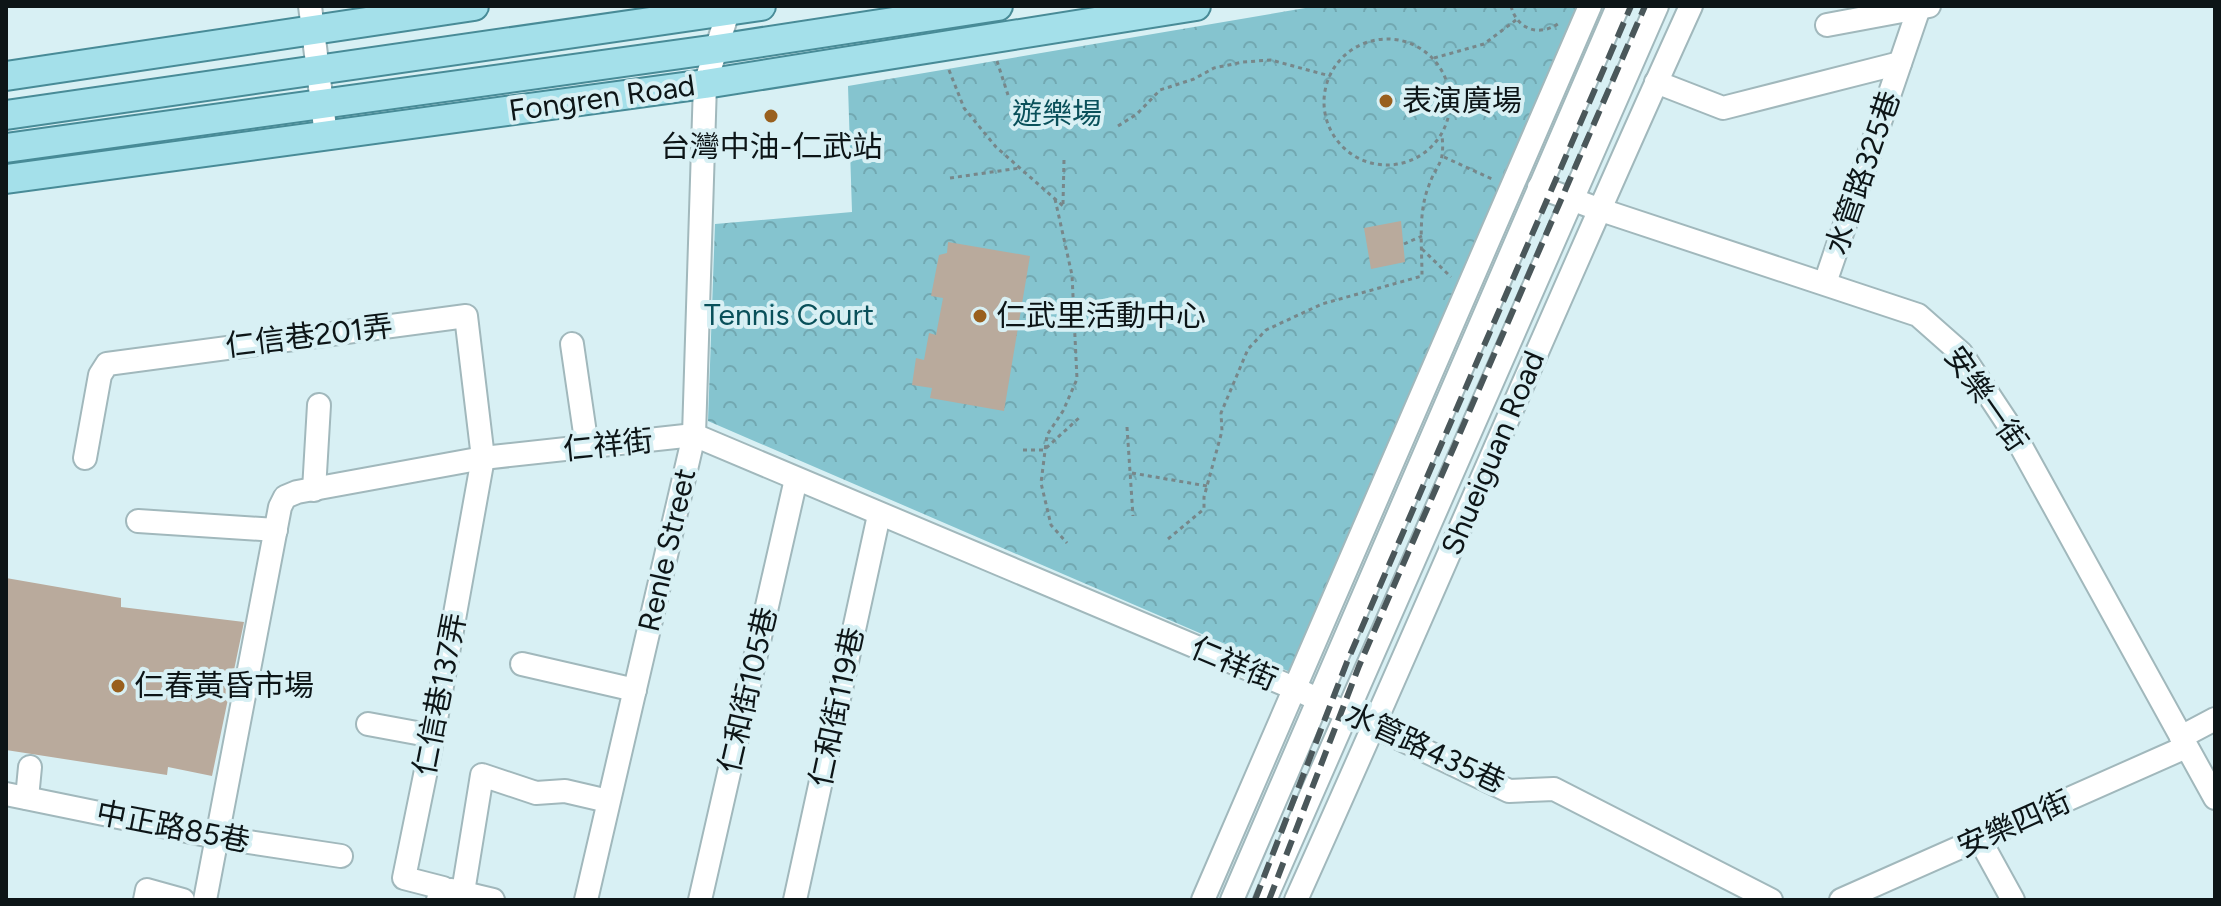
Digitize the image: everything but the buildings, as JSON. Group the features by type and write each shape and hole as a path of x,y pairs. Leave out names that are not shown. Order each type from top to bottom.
{"main road":[{"path":"6,76 312,18 474,6"},
{"path":"6,115 761,6"},
{"name":"Fongren Road","path":"6,148 717,49 998,6"},
{"name":"Fongren Road","path":"6,179 705,84 1196,6"}],"street":[{"path":"1203,900 1590,6"},
{"path":"1232,900 1618,6"},
{"name":"Shueiguan Road","path":"1265,900 1657,6"},
{"name":"Shueiguan Road","path":"1296,900 1598,209 1691,6"},
{"path":"1827,25 1925,7"},
{"name":"水管路325巷","path":"1825,283 1900,63 1925,7"},
{"name":"Renle Street","path":"586,900 694,435 705,84 730,9"},
{"path":"312,18 326,136"},
{"name":"水管路325巷","path":"1656,82 1723,108 1900,63"},
{"name":"安樂一街","path":"1539,187 1918,315 1961,353 2012,430 2215,798"},
{"name":"仁信巷201弄","path":"85,458 100,375 107,364 466,316 483,458"},
{"path":"572,344 587,447"},
{"path":"314,490 319,405"},
{"name":"仁祥街","path":"205,900 280,507 285,497 297,492 483,458 694,435 1296,689"},
{"name":"仁信巷137弄","path":"448,893 404,878 483,458"},
{"name":"仁和街105巷","path":"700,900 796,479"},
{"name":"仁和街119巷","path":"795,900 879,515"},
{"path":"138,521 276,530"},
{"path":"522,664 635,690"},
{"name":"水管路435巷","path":"1296,689 1509,791 1554,789 1771,900"},
{"name":"安樂四街","path":"1841,900 1980,840 2184,742 2215,719"},
{"path":"368,724 433,736"},
{"path":"17,796 30,767"},
{"path":"493,900 448,893 482,775 536,793 565,791 608,801"},
{"name":"中正路85巷","path":"17,796 216,837 341,856"},
{"path":"1980,840 2013,900"},
{"path":"145,900 147,890 183,900"}],"path":[{"path":"1511,6 1516,20 1532,30 1550,29 1564,18"},
{"path":"1433,58 1484,44 1516,20"},
{"path":"1387,38 1403,40 1419,47 1443,71 1450,95 1448,119 1442,135 1431,148 1403,164 1370,164 1355,157 1332,134 1326,119 1324,102 1330,76 1342,57 1355,47 1371,41 1387,38"},
{"path":"993,51 1008,95"},
{"path":"945,59 964,108 996,147 1063,206 1064,160"},
{"path":"1118,126 1137,114 1160,90 1194,79 1214,68 1271,60 1330,76"},
{"path":"1168,539 1204,509 1207,486 1219,447 1221,413 1248,349 1266,330 1322,304 1422,276 1427,188 1444,157 1442,135"},
{"path":"1444,157 1502,184"},
{"path":"950,178 1020,168"},
{"path":"1055,199 1072,275 1077,379 1063,411 1047,435 1041,483 1051,525 1067,543"},
{"path":"1404,244 1422,236"},
{"path":"1422,249 1460,285"},
{"path":"1023,450 1044,450 1080,417"},
{"path":"1127,427 1133,516"},
{"path":"1130,473 1207,486"}],"green space":[{"path":"1317,6 1590,6 1297,675 708,421 715,224 852,212 848,86"}],"railway":[{"path":"1255,900 1347,662 1631,6"},
{"path":"1269,900 1359,666 1645,6"}],"place":[{"name":"表演廣場","path":"1386,101"},
{"name":"台灣中油-仁武站","path":"771,116"},
{"name":"仁武里活動中心","path":"980,316"},
{"name":"仁春黃昏市場","path":"118,686"}],"park label":[{"name":"遊樂場","path":"1057,114"},
{"name":"Tennis Court","path":"789,315"}]}
